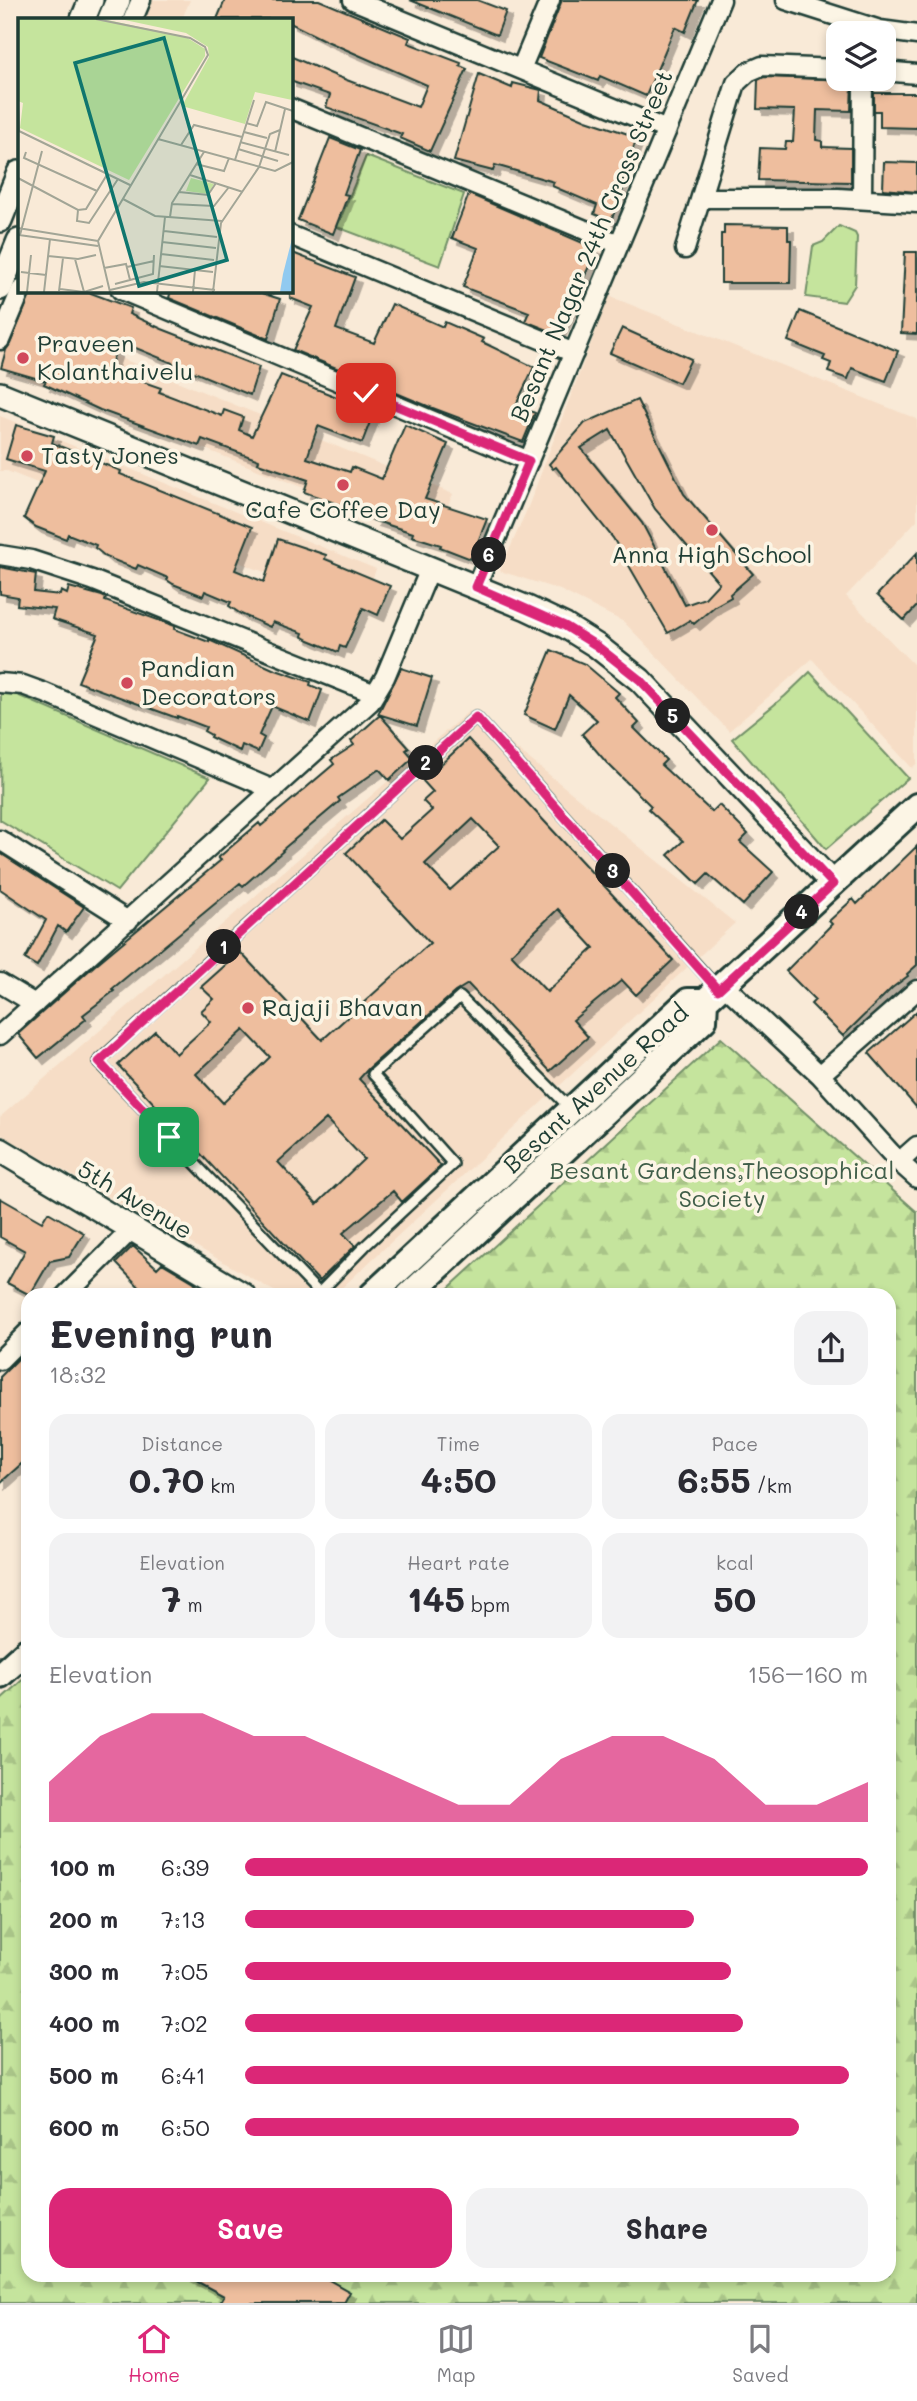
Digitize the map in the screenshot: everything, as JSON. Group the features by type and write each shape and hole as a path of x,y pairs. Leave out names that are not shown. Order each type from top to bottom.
{"main road":[{"name":"Besant Avenue Road","path":"379,1288 688,1001 716,992 917,806"},
{"path":"417,1288 704,1020 716,992"},
{"path":"0,1675 21,1656"}],"street":[{"path":"83,18 91,0"},
{"path":"110,18 118,0"},
{"path":"133,18 141,0"},
{"path":"353,0 667,130"},
{"path":"521,69 550,0"},
{"name":"Besant Nagar 24th Cross Street","path":"476,587 721,0"},
{"path":"786,0 867,26 917,35"},
{"path":"685,249 736,83 748,72 762,66 826,69"},
{"path":"896,72 917,74"},
{"path":"862,200 863,91"},
{"path":"292,109 619,244"},
{"path":"0,220 18,175"},
{"path":"702,198 917,203"},
{"path":"292,236 575,353"},
{"path":"0,288 18,243"},
{"path":"0,340 20,292"},
{"path":"126,292 529,461"},
{"path":"0,394 476,587 565,626 597,646 640,680 833,884"},
{"path":"0,555 31,560 92,580 375,695"},
{"path":"0,1035 274,790 375,695 430,569"},
{"path":"0,683 34,689 274,790"},
{"path":"0,840 128,921"},
{"path":"0,983 35,1004"},
{"path":"820,1075 917,990"},
{"path":"716,992 820,1075 899,1162 917,1178"},
{"path":"899,1162 917,1146"},
{"name":"5th Avenue","path":"0,1150 231,1288"},
{"path":"73,1288 131,1230"},
{"path":"0,1360 21,1339"}],"lane":[{"path":"314,1288 99,1062 476,717 716,992"},
{"path":"324,1288 453,1164 373,1074 460,997 571,1109"}],"shaded area":[{"path":"141,0 190,0 182,18 132,18"},
{"path":"18,282 18,292 68,292 52,330 453,494 433,539 0,368 0,324"},
{"name":"Anna High School","path":"609,296 917,419 917,520 846,596 917,668 917,763 912,768 812,659 729,731 624,622 560,590 500,571 528,507"},
{"path":"0,416 376,569 361,610 7,471 0,471"},
{"path":"469,711 735,923 342,1288 269,1288 0,1134 0,1117"}],"green space":[{"path":"366,156 464,194 440,266 337,227"},
{"path":"839,226 855,233 857,237 855,285 844,302 806,297 813,246 823,242"},
{"path":"810,672 908,778 826,849 732,739"},
{"path":"1,688 210,778 117,891 0,820"},
{"name":"Besant Gardens,Theosophical Society","path":"721,1038 917,1212 917,2303 0,2303 0,1700 21,1681 21,2282 896,2282 896,1288 449,1288"}],"building":[{"path":"225,0 319,0 410,38 408,43 461,63 460,66 467,69 430,151 400,138 402,134 326,107 330,95 292,82 292,57 418,107 427,85 322,39 292,24 292,18 217,18"},
{"path":"410,0 477,0 506,11 497,35"},
{"path":"562,0 698,0 685,32 675,27 646,96 600,76 598,81 539,58"},
{"path":"479,74 512,88 513,83 541,90 540,100 586,120 637,137 611,221 594,214 597,205 552,186 554,182 495,165 493,171 454,161"},
{"path":"764,77 826,79 826,91 852,91 851,111 817,110 816,140 822,141 822,147 851,148 851,182 758,180 760,148 785,149 786,142 793,142 795,110 757,109 758,80"},
{"path":"874,93 917,93 917,128 880,127 880,111 874,111"},
{"path":"330,138 360,150 344,194 348,195 333,234 298,220"},
{"path":"884,162 917,163 917,192 883,189"},
{"path":"469,194 597,249 558,334 525,321 529,312 463,287 478,248 452,238"},
{"path":"724,225 788,226 788,240 791,240 790,283 721,283 721,234 724,234"},
{"path":"905,252 917,252 917,334 901,333"},
{"path":"292,253 355,277 336,329 374,343 392,304 443,327 445,322 484,339 482,342 534,367 516,405 535,413 523,442 293,350 313,307 290,298"},
{"path":"31,292 88,292 131,308 129,314 162,329 259,367 250,395 119,341 109,370 161,388 159,392 222,416 224,410 243,417 239,430 252,436 281,375 373,414 362,443 318,426 307,458 350,472 352,467 382,479 405,425 448,444 425,499 487,519 471,559 440,547 441,545 412,536 413,533 373,520 374,517 304,492 308,480 258,463 259,460 202,439 199,446 100,410 44,384 46,381 1,368"},
{"path":"170,292 258,292 280,299 268,339 169,298"},
{"path":"800,311 898,351 886,381 852,368 848,379 828,372 831,363 823,360 825,356 788,341"},
{"path":"622,328 691,359 679,383 610,353"},
{"path":"637,400 684,494 753,574 730,594 731,597 715,606 694,624 690,620 668,633 613,538 556,467 553,469 549,464 585,423","holes":["610,430 655,509 719,583 705,598 685,605 642,523 581,448"]},
{"path":"16,425 54,436 52,443 121,471 120,474 252,527 235,570 264,582 278,539 326,555 325,559 390,586 378,615 363,608 345,648 340,646 338,652 309,640 302,636 303,633 273,622 270,627 241,614 229,606 231,602 205,591 203,596 138,565 136,569 106,557 95,548 96,545 68,534 66,539 36,527 24,518 45,471 6,459"},
{"path":"917,553 917,606 904,620 877,595"},
{"path":"0,567 36,574 34,592 60,595 61,591 67,594 69,587 102,596 106,598 105,601 175,626 174,629 209,640 273,669 311,682 310,685 322,690 310,722 272,706 259,735 264,738 258,752 242,745 240,751 210,737 211,735 204,731 206,727 78,682 98,634 52,619 55,609 17,605 18,597 0,594"},
{"path":"551,650 585,664 619,693 615,697 639,723 634,728 666,760 661,765 712,812 719,805 748,834 740,842 773,872 743,905 708,874 698,884 668,855 683,841 648,809 651,806 582,734 597,720 569,695 555,729 524,715"},
{"path":"401,668 432,678 417,726 378,714"},
{"path":"380,715 409,748 406,750 413,758 389,780 378,770 338,798 340,801 243,886 240,883 112,989 114,991 83,1015 86,1019 38,1058 18,1034 94,966 221,860 218,858 259,823 261,826 334,764 331,760 354,745 351,741"},
{"name":"Rajaji Bhavan","path":"468,739 673,960 636,995 622,980 573,1020 588,1037 550,1071 468,984 455,992 368,1069 359,1079 441,1166 402,1202 393,1191 343,1233 355,1246 319,1281 118,1065 155,1031 176,1054 211,1022 201,1011 214,999 201,987 240,952 322,1040 430,943 346,853 381,820 400,839 432,810 423,801 433,792 423,781","holes":["473,819 499,846 450,890 425,864","558,909 594,948 547,992 511,954","244,1030 270,1057 223,1103 196,1074","326,1119 364,1159 317,1204 278,1162"]},
{"path":"917,846 917,965 843,1036 811,1004 815,1000 786,971 832,924 829,921 853,899 857,904"},
{"path":"0,853 84,907 66,932 58,926 37,966 25,959 46,920 0,889"},
{"path":"917,1011 917,1108 869,1053"},
{"path":"0,1198 42,1222 48,1212 84,1233 69,1257 50,1261 34,1288 21,1288 21,1290 7,1283 25,1251 0,1237"},
{"path":"133,1246 157,1268 162,1263 200,1288 140,1288 116,1263"},
{"path":"21,1356 21,1464 0,1483 0,1377"},
{"path":"198,2282 332,2282 350,2292 344,2303 220,2303 224,2296"}],"place":[{"name":"Praveen Kolanthaivelu","path":"23,358"},
{"name":"Tasty Jones","path":"27,456"},
{"name":"Cafe Coffee Day","path":"343,485"},
{"name":"Anna High School","path":"712,530"},
{"name":"Pandian Decorators","path":"127,683"},
{"name":"Rajaji Bhavan","path":"248,1008"}],"route":[{"path":"169,1137 99,1062 476,717 718,990 833,884 640,680 597,646 565,626 476,587 529,461 366,393"}]}
